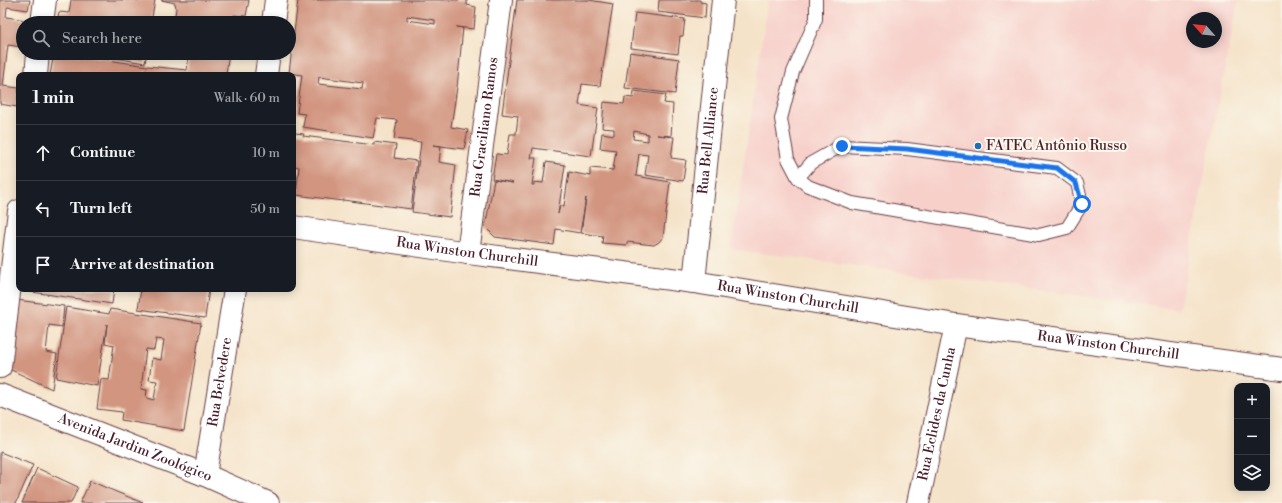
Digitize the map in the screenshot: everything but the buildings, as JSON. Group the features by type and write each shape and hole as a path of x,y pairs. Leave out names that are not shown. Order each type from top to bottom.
{"street":[{"path":"43,16 45,0"},
{"path":"274,16 276,0"},
{"name":"Rua Graciliano Ramos","path":"468,253 501,0"},
{"name":"Rua Bell Alliance","path":"694,282 723,0"},
{"path":"36,72 37,60"},
{"path":"266,72 268,60"},
{"name":"Rua Winston Churchill","path":"296,227 468,253 694,282 956,325 1282,369"},
{"path":"0,367 16,236"},
{"name":"Rua Belvedere","path":"205,476 235,292"},
{"name":"Rua Eclides da Cunha","path":"918,503 956,325"},
{"name":"Avenida Jardim Zoológico","path":"0,395 205,476 268,503"}],"lane":[{"path":"798,178 811,163 842,146 907,149 1057,168 1076,183 1082,204 1067,228 1039,235 852,203 808,186 798,178 788,159 781,119 793,72 816,19 816,0"}],"shaded area":[{"name":"FATEC Antônio Russo","path":"768,0 1238,0 1179,309 731,249"}],"place":[{"name":"FATEC Antônio Russo","path":"978,146"}],"route":[{"path":"842,146 907,149 1057,168 1076,183 1082,204"}]}
